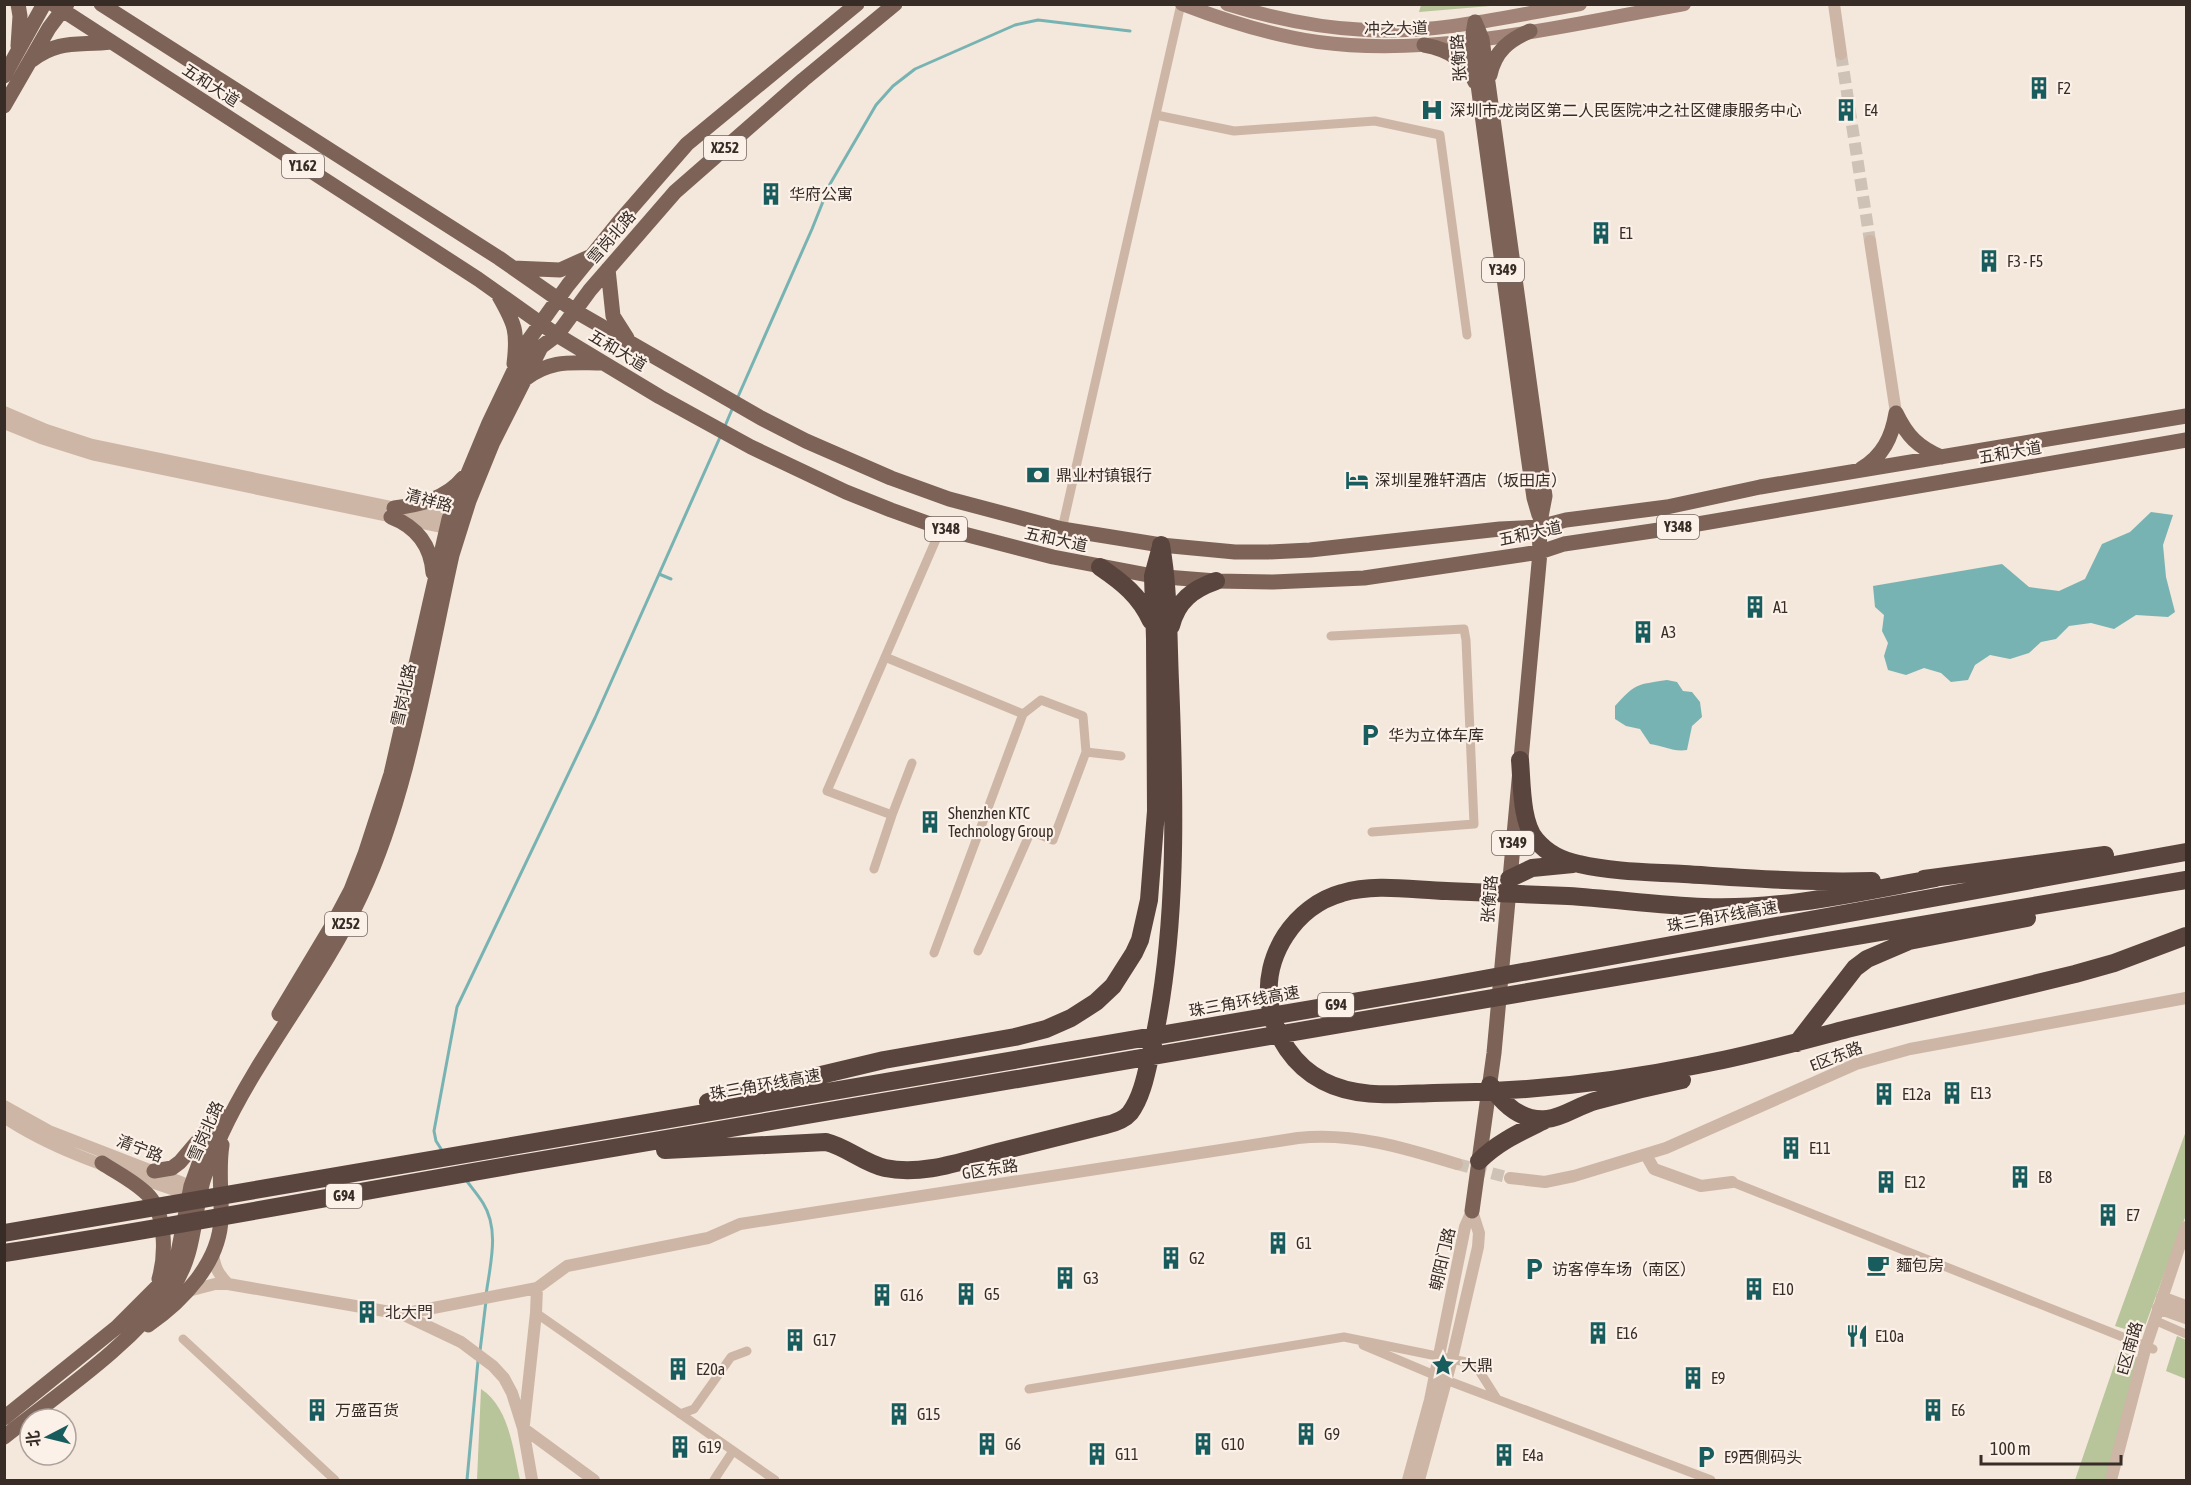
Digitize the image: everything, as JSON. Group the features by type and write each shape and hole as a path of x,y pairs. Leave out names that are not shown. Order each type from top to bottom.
{"highway":[{"path":"576,1145 826,1142 842,1147 871,1164 885,1168 911,1170 1117,1122 1131,1111 1145,1077 1159,1018 1167,951 1161,545"},
{"path":"1100,567 1129,588 1138,598 1162,639"},
{"path":"1162,639 1180,605 1194,591 1216,581"},
{"path":"1520,760 1526,819 1531,834 1548,851 1578,864 1604,869 1800,881 1936,878"},
{"path":"576,1145 808,1077 884,1060 1015,1037 1046,1029 1071,1018 1095,1002 1113,986 1140,939 1146,922 1165,789"},
{"path":"2187,844 1936,878 1815,900 1733,907 1568,896 1402,889 1342,892 1324,900 1292,925 1274,958 1269,978 1269,1000 1275,1025 1284,1044 1300,1065 1319,1079 1336,1087 1383,1094 1545,1089 1621,1079 1713,1062 2075,974 2125,959 2187,936"},
{"name":"珠三角环线高速","path":"4,1253 245,1214 443,1178 495,1168 576,1145 2187,852"},
{"path":"1509,879 1532,868 1578,864"},
{"path":"1479,1161 1492,1148 1506,1140 1547,1119 1593,1101 1772,1060 1789,1052 1855,968 1888,948 1910,941 2187,882"},
{"name":"珠三角环线高速","path":"4,1233 484,1152 576,1145 2187,882"},
{"path":"1490,1085 1500,1100 1511,1109 1527,1116 1547,1119"}],"main road":[{"path":"18,4 23,58"},
{"path":"4,106 44,4"},
{"name":"五和大道","path":"101,4 513,268 575,311 761,418 838,456 891,478 950,499 1062,529 1161,545 1235,552 1310,550 1500,529 1539,522 1667,507 1760,487 2187,416"},
{"path":"117,4 128,22"},
{"name":"雪岗北路","path":"224,1118 344,929 377,857 403,776 452,555 452,525 493,442 518,376 528,341 591,256 687,144 856,4"},
{"name":"雪岗北路","path":"4,1418 117,1327 163,1281 178,1253 194,1192 207,1169 224,1118 351,890 380,812 391,774 434,582 467,474 518,376 542,347 557,335 608,269 675,192 795,87 895,4"},
{"name":"冲之大道","path":"1181,4 1232,23 1292,38 1354,45 1424,45 1477,40 1684,4"},
{"name":"冲之大道","path":"1227,4 1281,19 1359,30 1422,29 1580,4"},
{"path":"4,76 49,28 61,7"},
{"name":"五和大道","path":"61,7 111,42 498,293 557,335 705,423 846,492 941,528 1005,546 1100,567 1216,581 1273,582 1364,578 1540,552 1564,543 1686,526 2187,440"},
{"name":"张衡路","path":"1472,1211 1494,1053 1540,552 1539,522 1527,449 1475,22"},
{"path":"1484,91 1492,63 1498,52 1516,37 1530,31"},
{"path":"23,58 70,43 111,42"},
{"path":"1424,45 1436,47 1456,57 1484,91"},
{"path":"513,268 560,270 591,256"},
{"path":"608,269 613,316 631,343"},
{"path":"498,293 514,322 518,376 561,362 604,363"},
{"path":"1896,413 1908,436 1916,444 1941,457"},
{"path":"1859,470 1872,463 1882,452 1890,438 1896,413"},
{"path":"393,513 436,498 458,484 467,474"},
{"path":"393,513 422,538 433,563 434,582"},
{"path":"154,1171 172,1168 180,1162 224,1118"},
{"path":"126,1340 165,1313 188,1291 213,1252 221,1222 220,1155 224,1118"},
{"path":"102,1163 142,1189 157,1210 163,1261 160,1277 151,1294"},
{"name":"雪岗北路","path":"4,1437 126,1340 162,1300 184,1267 195,1230 194,1192"}],"street":[{"path":"1062,529 1181,4"},
{"path":"1834,4 1841,54"},
{"path":"1156,115 1234,131 1375,122 1440,135 1467,335"},
{"path":"1870,241 1896,413"},
{"name":"清祥路","path":"4,412 46,430 92,445 393,513"},
{"name":"清祥路","path":"4,423 56,444 95,455 452,525"},
{"path":"892,814 827,791 941,528"},
{"path":"1331,636 1464,629 1474,824 1372,832"},
{"path":"885,657 1023,714"},
{"path":"934,953 1023,714 1041,700 1083,716 1086,752 1053,840 1031,831 978,951"},
{"path":"1086,752 1121,756"},
{"path":"874,869 912,763"},
{"name":"E区东路","path":"1510,1178 1545,1182 1646,1155 1867,1061 1910,1048 2187,998"},
{"name":"清宁路","path":"4,1106 49,1131 154,1171 194,1192"},
{"name":"清宁路","path":"4,1117 47,1142 102,1163 194,1192"},
{"name":"G区东路","path":"537,1288 567,1266 708,1238 740,1224 1298,1138 1346,1137 1391,1144 1457,1164"},
{"path":"1646,1155 1654,1169 1701,1186 1732,1182 2149,1347"},
{"name":"朝阳门路","path":"1419,1480 1440,1378 1438,1356 1465,1227 1472,1211"},
{"name":"朝阳门路","path":"1408,1480 1440,1378 1452,1359 1478,1247 1479,1233 1472,1211"},
{"name":"E区南路","path":"2111,1480 2149,1347 2187,1227"},
{"path":"2119,1480 2149,1347 2161,1323 2164,1304 2187,1251"},
{"path":"213,1252 214,1264 219,1275 228,1284"},
{"path":"188,1291 208,1285 228,1284 402,1314 461,1342 493,1366 504,1378 512,1393 523,1428 532,1480"},
{"path":"402,1314 537,1288 523,1428"},
{"path":"2164,1304 2187,1306"},
{"path":"2164,1304 2187,1318"},
{"path":"536,1313 775,1480"},
{"path":"2161,1323 2187,1334"},
{"path":"1344,1337 1440,1378 1711,1480"},
{"path":"1029,1389 1344,1337 1452,1359 1478,1369 1497,1399"},
{"path":"183,1339 335,1480"},
{"path":"680,1414 694,1409 731,1357 747,1351"},
{"path":"523,1428 594,1480"},
{"path":"714,1480 733,1451"}],"green space":[{"path":"1421,4 1502,5 1419,12"},
{"path":"2186,1131 2186,1215 2142,1334 2115,1326"},
{"path":"2177,1336 2186,1340 2186,1379 2166,1371"},
{"path":"2119,1351 2140,1358 2108,1480 2075,1480"},
{"path":"481,1389 498,1406 504,1418 520,1480 477,1480"}],"water":[{"path":"2151,512 2173,515 2163,545 2166,577 2175,612 2168,617 2136,615 2114,629 2091,623 2069,626 2056,639 2041,642 2029,653 2010,659 1990,655 1975,665 1968,680 1951,682 1941,673 1924,668 1906,675 1888,670 1884,656 1888,643 1882,631 1884,615 1875,607 1873,586 2002,564 2029,587 2059,591 2085,579 2102,544 2130,532"},
{"path":"1667,680 1677,682 1683,691 1692,692 1700,702 1702,717 1692,726 1687,750 1673,750 1650,744 1640,729 1626,726 1615,719 1615,706 1637,686"}],"waterway":[{"path":"737,399 830,184 876,105 893,86 915,69 1015,25 1038,20 1130,31"},
{"path":"725,426 733,407"},
{"path":"443,1152 436,1141 434,1131 457,1007 595,718 721,435"},
{"path":"659,574 671,579"},
{"path":"466,1180 483,1203 491,1225 492,1248 486,1295"},
{"path":"480,1351 486,1301"},
{"path":"467,1480 478,1361"}],"tunnel":[{"path":"1841,54 1870,241"},
{"path":"1457,1164 1510,1178"}],"place":[{"name":"F2","path":"2039,88"},
{"name":"深圳市龙岗区第二人民医院冲之社区健康服务中心","path":"1432,110"},
{"name":"E4","path":"1846,110"},
{"name":"华府公寓","path":"771,194"},
{"name":"E1","path":"1601,233"},
{"name":"F3 - F5","path":"1989,261"},
{"name":"鼎业村镇银行","path":"1038,475"},
{"name":"深圳星雅轩酒店（坂田店）","path":"1357,480"},
{"name":"A1","path":"1755,607"},
{"name":"A3","path":"1643,632"},
{"name":"华为立体车库","path":"1370,735"},
{"name":"Shenzhen KTC Technology Group","path":"930,822"},
{"name":"E13","path":"1952,1093"},
{"name":"E12a","path":"1884,1094"},
{"name":"E11","path":"1791,1148"},
{"name":"E8","path":"2020,1177"},
{"name":"E12","path":"1886,1182"},
{"name":"E7","path":"2108,1215"},
{"name":"G1","path":"1278,1243"},
{"name":"G2","path":"1171,1258"},
{"name":"麵包房","path":"1878,1265"},
{"name":"访客停车场（南区）","path":"1534,1269"},
{"name":"G3","path":"1065,1278"},
{"name":"E10","path":"1754,1289"},
{"name":"G5","path":"966,1294"},
{"name":"G16","path":"882,1295"},
{"name":"北大門","path":"367,1312"},
{"name":"E16","path":"1598,1333"},
{"name":"E10a","path":"1857,1336"},
{"name":"G17","path":"795,1340"},
{"name":"大鼎","path":"1443,1365"},
{"name":"E20a","path":"678,1369"},
{"name":"E9","path":"1693,1378"},
{"name":"万盛百货","path":"317,1410"},
{"name":"E6","path":"1933,1410"},
{"name":"G15","path":"899,1414"},
{"name":"G9","path":"1306,1434"},
{"name":"G6","path":"987,1444"},
{"name":"G10","path":"1203,1444"},
{"name":"G19","path":"680,1447"},
{"name":"G11","path":"1097,1454"},
{"name":"E4a","path":"1504,1455"},
{"name":"E9西側码头","path":"1706,1457"}]}
